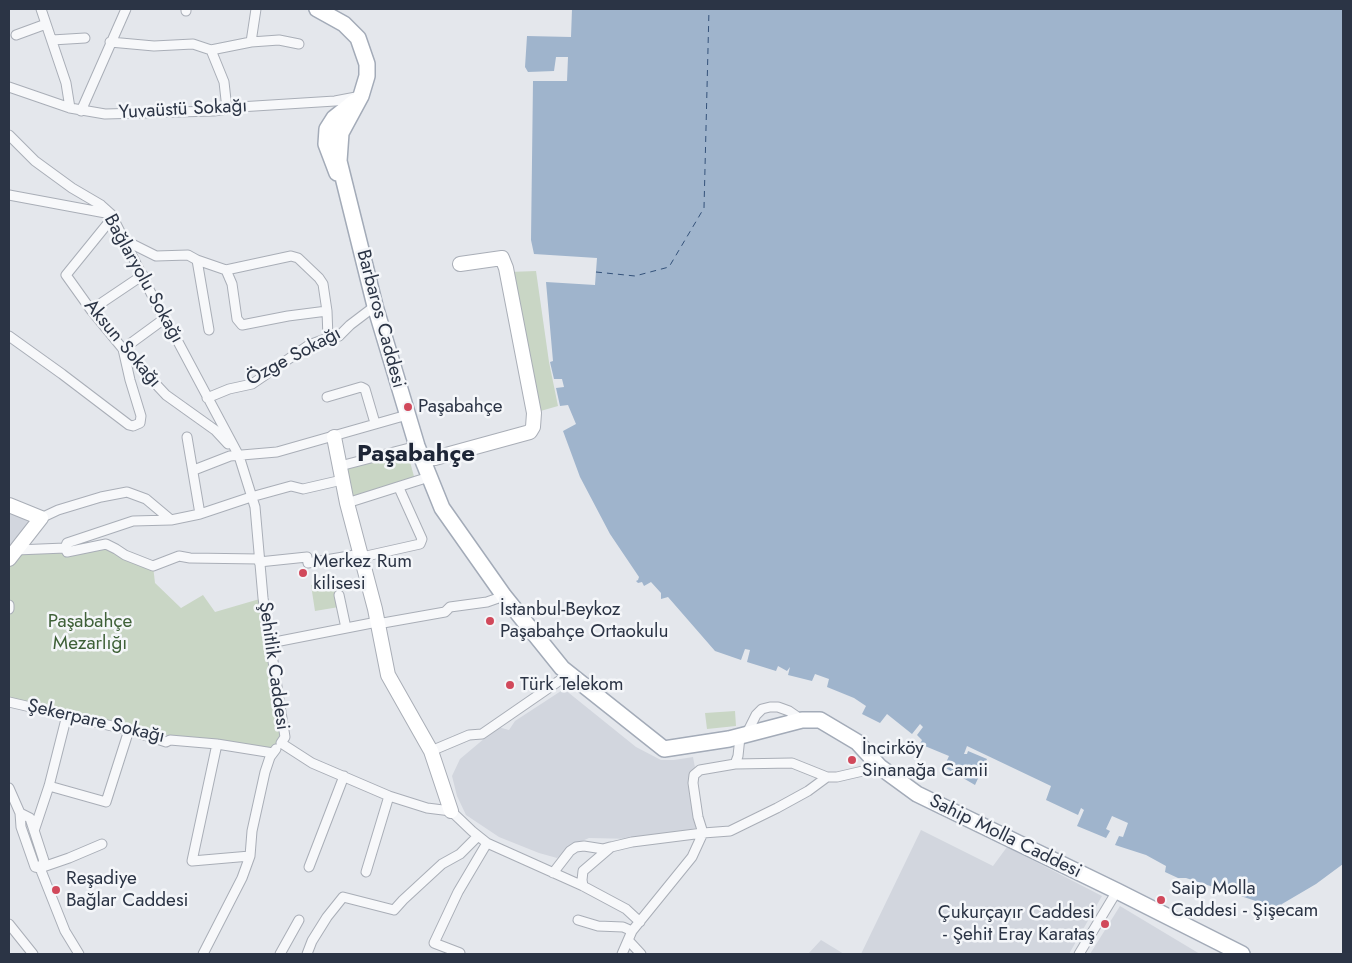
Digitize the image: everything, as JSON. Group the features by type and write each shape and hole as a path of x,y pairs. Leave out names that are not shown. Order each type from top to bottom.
{"main road":[{"path":"317,9 344,24 358,38 367,64 361,96"},
{"name":"Barbaros Caddesi","path":"361,96 334,118 327,129 326,144 340,178 346,187 374,306 407,415 429,477"},
{"path":"419,452 435,458 530,432 533,427 534,413 506,268 502,258 460,264"},
{"path":"334,437 347,504 377,622 388,675 431,751 451,811"},
{"name":"Sahip Molla Caddesi","path":"429,477 442,508 504,596 569,674 664,750 743,736 802,720 820,720 858,742 880,767 917,794 1242,954"},
{"path":"9,504 41,518 12,555"}],"street":[{"path":"40,9 66,83 70,108"},
{"path":"81,111 126,9"},
{"path":"251,42 256,9"},
{"path":"16,35 46,24"},
{"path":"52,40 85,38"},
{"path":"110,42 154,46 193,44 211,50 251,42 279,40 299,44"},
{"path":"211,50 224,82 227,109"},
{"name":"Yuvaüstü Sokağı","path":"9,87 70,108 105,114 227,109 335,101 361,96"},
{"name":"Bağlaryolu Sokağı","path":"9,135 35,162 72,188 101,205 112,216 164,319 239,456"},
{"path":"9,195 112,216"},
{"name":"Aksun Sokağı","path":"112,216 66,275 91,310 123,349 166,395 214,430 239,456"},
{"path":"125,241 156,256 188,255 226,270 291,256 298,258 320,278 323,284 328,338"},
{"path":"197,260 209,330"},
{"path":"226,270 232,284 237,319 242,325 327,311"},
{"path":"91,310 143,276"},
{"name":"Özge Sokağı","path":"208,398 229,388 252,384 309,345 339,336 374,306"},
{"path":"9,336 129,425 134,426 140,423 141,416 123,349 164,319"},
{"path":"327,397 361,387 365,389 375,423"},
{"path":"194,470 230,456 277,452 407,415"},
{"path":"187,437 200,514"},
{"path":"65,548 67,543 134,521 170,520 200,514 291,486 303,489 341,473 419,452"},
{"name":"Şehitlik Caddesi","path":"239,456 255,507 259,560 285,737 281,743 312,763 389,796 427,808 451,811"},
{"path":"347,504 429,477"},
{"path":"65,548 67,552 106,544 125,555 153,566 179,556 259,560 307,556 308,563 361,556 420,544 422,539 399,488"},
{"path":"41,518 58,510 101,497 128,492 146,499 170,520"},
{"path":"12,555 65,548"},
{"path":"339,595 346,628"},
{"path":"270,643 377,622 383,623 445,612 450,606 487,602 504,596"},
{"path":"431,751 469,735 482,734 569,674"},
{"name":"Şekerpare Sokağı","path":"9,702 129,730 166,742 170,740 217,744 272,752"},
{"path":"735,764 743,736 762,709 778,707 789,711 802,720"},
{"path":"34,831 49,786 67,715"},
{"path":"49,786 106,802 129,730"},
{"path":"203,954 242,878 250,856 252,831 265,772 272,752 281,743"},
{"path":"217,744 192,861 250,856"},
{"path":"622,954 632,930 692,856 703,833 698,818 693,783 694,774 700,770 735,764 792,763 828,777 837,777 880,767"},
{"path":"309,867 344,776"},
{"path":"553,872 570,851 576,847 603,848 730,830 777,808 808,791 828,777"},
{"path":"9,788 20,813 21,827 35,867 40,868 102,844"},
{"path":"366,872 389,796"},
{"path":"451,811 487,843 583,886 626,909 640,922"},
{"path":"20,813 30,818 44,861 40,868"},
{"path":"307,954 312,941 327,917 343,897 394,910 402,900 442,864 460,854 478,836"},
{"path":"460,953 434,943 458,892 487,843"},
{"path":"583,886 583,871 611,847"},
{"path":"40,868 65,931 79,954"},
{"path":"1079,954 1117,891"},
{"path":"280,954 299,920"},
{"path":"578,920 598,926 623,927 632,930"},
{"path":"9,924 33,954"},
{"path":"628,940 641,954"}],"shaded area":[{"path":"9,510 30,523 9,550"},
{"path":"564,689 636,747 661,760 693,757 696,773 689,792 697,828 634,839 589,838 575,844 557,858 499,837 466,815 457,796 452,776 460,759 498,727 509,730 515,721"},
{"path":"921,830 993,866 1007,847 1102,896 1069,954 861,954"},
{"path":"1120,906 1200,954 1090,954"},
{"path":"821,940 844,954 808,954"}],"green space":[{"path":"536,271 549,362 558,406 537,412 509,272"},
{"path":"407,451 415,480 350,499 344,469"},
{"name":"Paşabahçe Mezarlığı","path":"105,547 153,566 155,583 181,608 203,595 215,612 263,598 285,737 273,753 215,745 9,702 9,559 16,550"},
{"path":"334,581 339,607 315,611 311,585"},
{"path":"735,711 736,726 707,729 705,713"}],"water":[{"path":"572,9 1343,9 1343,864 1316,884 1282,904 1278,915 1268,913 1268,905 1186,878 1178,878 1165,872 1166,866 1146,855 1115,845 1119,836 1123,837 1128,823 1112,816 1106,829 1110,831 1106,838 1077,826 1084,810 1081,808 1078,815 1046,800 1051,786 967,746 964,754 967,754 968,751 987,759 975,785 944,767 949,756 920,744 922,740 917,735 923,727 920,724 912,734 887,714 880,723 862,714 866,706 854,698 827,687 829,679 815,674 812,681 788,675 790,667 787,671 778,666 776,671 747,662 750,650 745,649 741,660 715,651 668,597 661,599 661,593 651,582 644,586 642,582 638,583 636,581 639,577 610,534 580,477 563,431 576,424 568,405 560,406 556,388 564,387 562,379 554,379 550,362 553,361 546,282 595,285 597,258 534,254 531,240 533,81 567,81 568,57 556,57 554,71 528,72 525,67 527,36 571,37"}],"ferry route":[{"path":"596,272 635,276 669,267 704,208 709,9"}],"place":[{"name":"Paşabahçe","path":"408,407"},
{"name":"Merkez Rum kilisesi","path":"303,573"},
{"name":"İstanbul-Beykoz Paşabahçe Ortaokulu","path":"490,621"},
{"name":"Türk Telekom","path":"510,685"},
{"name":"İncirköy Sinanağa Camii","path":"852,760"},
{"name":"Reşadiye Bağlar Caddesi","path":"56,890"},
{"name":"Saip Molla Caddesi - Şişecam","path":"1161,900"},
{"name":"Çukurçayır Caddesi - Şehit Eray Karataş","path":"1105,924"}],"district":[{"name":"Paşabahçe","path":"416,455"}]}
